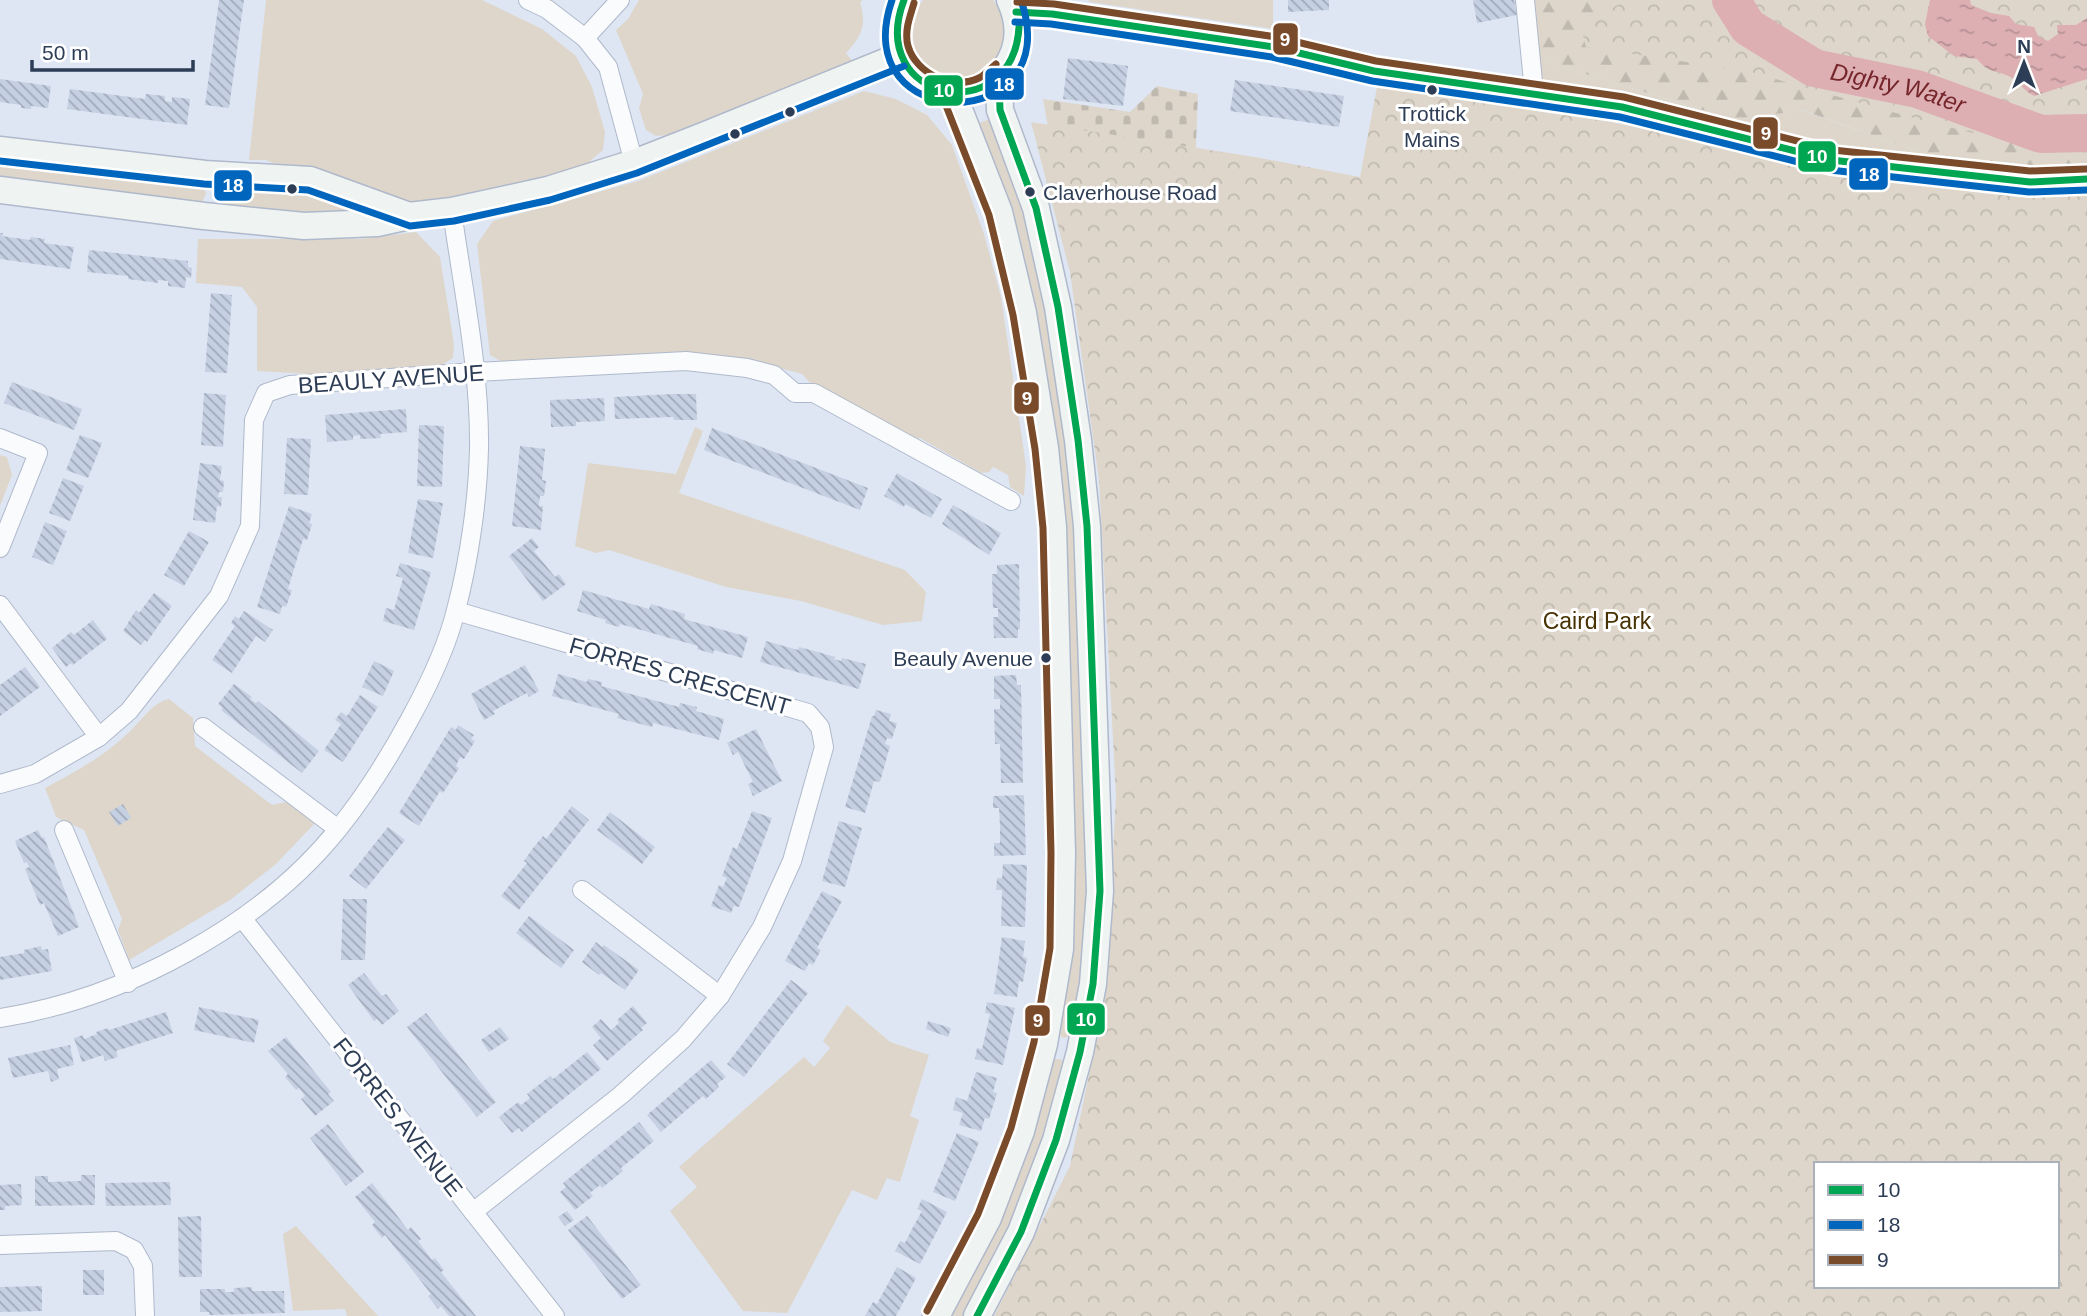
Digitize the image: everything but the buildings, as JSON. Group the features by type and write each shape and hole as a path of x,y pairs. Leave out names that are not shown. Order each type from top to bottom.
{"street":[{"path":"528,0 547,9 585,38 608,67 634,163"},
{"path":"585,38 620,0"},
{"path":"904,0 897,14 895,36 900,56 913,76 932,89 953,93 977,90 999,77 1010,64 1017,47 1024,6 1052,14 1274,47 1374,71 1534,92 1622,107 1831,160 2031,182 2087,179"},
{"path":"1525,0 1534,92"},
{"path":"0,190 304,226 377,223 452,211 548,190 634,163 900,56"},
{"path":"977,1316 1021,1232 1056,1140 1080,1052 1093,984 1100,891 1087,526 1078,440 1058,307 1035,208 1000,110 999,77"},
{"path":"936,1316 988,1218 1021,1131 1044,1044 1060,949 1062,853 1053,527 1045,449 1023,313 999,212 953,93"},
{"path":"0,150 205,174 310,180 409,216"},
{"path":"204,216 212,195 205,174"},
{"path":"0,1018 33,1013 128,982 187,952 242,918 296,873 338,829 389,758 428,685 456,611 474,517 479,448 475,372 452,211"},
{"name":"BEAULY AVENUE","path":"0,784 36,775 99,737 130,710 219,596 250,526 254,420 266,393 290,385 685,361 747,368 774,375 795,393 814,393 1011,501"},
{"path":"0,438 38,453 0,548"},
{"path":"991,490 1000,473"},
{"path":"0,605 99,737"},
{"name":"FORRES CRESCENT","path":"456,611 808,713 820,727 824,747 792,861 762,927 720,996 682,1039 621,1095 473,1212"},
{"path":"203,727 338,829"},
{"path":"64,830 128,982"},
{"path":"582,890 720,996"},
{"name":"FORRES AVENUE","path":"242,918 555,1316"},
{"path":"1044,1044 1080,1052"},
{"path":"0,1245 116,1241 134,1250 144,1266 145,1316"}],"green space":[{"path":"266,0 482,0 542,29 576,56 592,87 605,132 603,150 590,161 591,166 434,204 389,201 293,172 266,160 249,160"},
{"path":"639,0 863,0 860,2 863,24 856,41 846,53 853,62 670,140 668,135 656,136 646,130 639,108 643,94 616,30 628,19"},
{"path":"923,0 993,0 1001,14 1004,30 1004,41 997,62 982,74 962,78 942,74 924,64 913,47 911,26"},
{"path":"1273,0 1273,29 1089,2"},
{"path":"1533,0 1819,0 2087,89 2087,163 2033,167 1928,155 1802,110 1736,120 1562,67 1530,54"},
{"path":"1626,0 2087,0 2087,146 2034,148 1928,122 1747,71 1586,47 1579,21 1606,12"},
{"path":"1530,54 1562,67 1736,120 1801,110 1928,155 2033,167 2087,163 2087,179 1831,160 1534,92"},
{"path":"1157,86 1198,94 1190,292 1079,298 1043,99 1130,112"},
{"name":"Caird Park","path":"1377,87 1529,104 1838,171 2087,189 2087,1316 994,1316 1070,1166 1106,993 1116,795 1099,480 1070,272 1031,122 1255,157 1360,177"},
{"path":"864,91 896,99 927,115 952,145 984,234 1001,297 1026,466 1024,496 1010,487 1008,475 993,467 989,472 981,473 920,438 911,440 812,385 802,374 748,359 686,352 504,363 490,355 477,244 493,221 638,181"},
{"path":"990,119 1025,210 1046,307 1074,485 1090,892 1082,984 1072,1036 1063,1038 1057,1032 1064,526 976,124"},
{"path":"0,156 204,186 206,194 201,204 0,184"},
{"path":"216,181 304,186 377,217 214,210 220,196"},
{"path":"416,232 440,257 454,344 453,358 442,365 309,374 257,371 257,307 242,287 196,283 198,239 360,239"},
{"path":"695,427 703,431 679,493 905,570 926,592 922,621 883,625 801,601 726,587 609,550 596,553 575,546 588,463 676,474"},
{"path":"0,455 7,457 12,475 0,506"},
{"path":"169,699 193,718 195,746 272,805 286,802 315,823 276,864 230,900 129,960 118,930 122,919 84,830 56,817 45,788 104,753 155,706"},
{"path":"847,1005 890,1042 929,1055 910,1116 919,1120 900,1182 887,1178 877,1200 852,1190 787,1313 743,1311 670,1211 697,1187 679,1167 804,1057 814,1067 830,1048 823,1041"},
{"path":"1052,1059 1060,1059 1066,1063 1047,1139 1012,1227 966,1316 946,1316"},
{"path":"296,1226 378,1316 347,1316 345,1309 293,1311 283,1234"}],"water":[{"path":"1930,0 1970,0 1971,5 1991,13 2009,16 2016,24 2034,27 2038,36 2048,41 2058,34 2057,25 2076,25 2087,18 2087,79 2034,96 2012,78 1990,70 1977,59 1954,56 1928,36 1925,24"}],"waterway":[{"name":"Dighty Water","path":"1731,0 1748,27 1814,68 1917,89 2041,134 2087,133"}],"transit line":[{"name":"18","path":"892,0 886,45 899,77 925,96 956,102 988,96 1014,77 1027,45 1021,0"},
{"name":"10","path":"904,0 897,35 905,62 922,81 945,91 970,91 993,81 1011,60 1019,27"},
{"name":"9","path":"1017,2 1054,4 1276,37 1376,61 1624,97 1833,150 2030,171 2086,169"},
{"name":"9","path":"914,3 907,29 908,46 912,56 927,72 947,81 969,82 981,77 996,64"},
{"name":"10","path":"1016,12 1052,14 1274,47 1374,71 1622,107 1831,160 2030,182 2087,179"},
{"name":"18","path":"1015,22 1051,24 1272,57 1372,81 1620,117 1830,170 2029,192 2087,190"},
{"name":"18","path":"0,161 204,184 308,190 410,226 454,221 550,200 637,173 904,66"},
{"name":"10","path":"977,1316 1021,1232 1056,1140 1080,1052 1093,984 1100,891 1087,526 1078,440 1058,307 1036,208 1000,110 999,77"},
{"name":"9","path":"927,1311 978,1214 1011,1128 1034,1042 1050,948 1051,853 1043,528 1035,449 1013,315 989,215 943,98"}],"place":[{"name":"Trottick Mains","path":"1432,90"},
{"name":"Claverhouse Road","path":"1030,192"},
{"name":"Beauly Avenue","path":"1046,658"}]}
